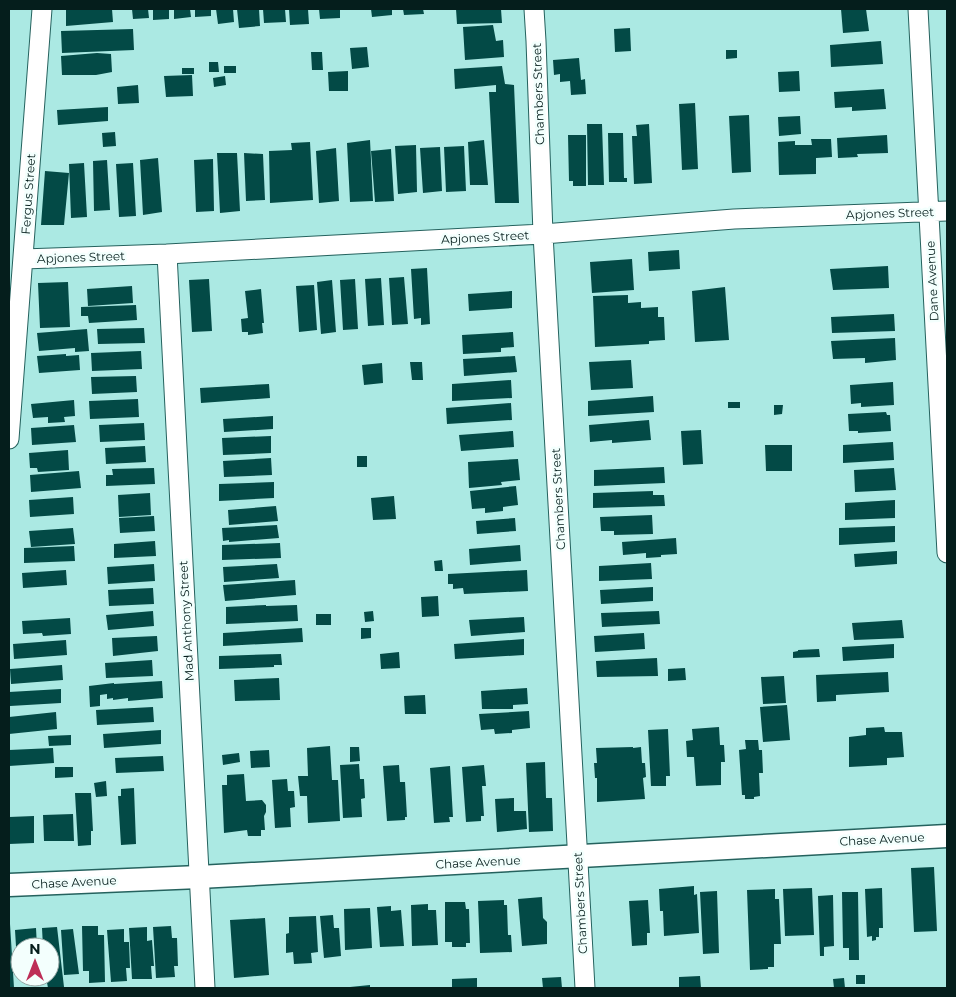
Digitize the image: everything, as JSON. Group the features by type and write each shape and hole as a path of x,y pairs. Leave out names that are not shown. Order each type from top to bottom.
{"street":[{"name":"Fergus Street","path":"9,438 42,9"},
{"name":"Chambers Street","path":"534,9 543,234 585,988"},
{"name":"Dane Avenue","path":"918,9 938,211 947,553"},
{"name":"Apjones Street","path":"23,259 167,254 543,234 734,219 938,211"},
{"name":"Mad Anthony Street","path":"167,254 205,988"},
{"name":"Chase Avenue","path":"9,885 947,836"}],"building":[{"path":"66,9 112,9 113,22 66,26"},
{"path":"132,9 148,9 149,18 133,19"},
{"path":"153,9 169,9 169,19 153,20"},
{"path":"174,9 190,9 191,17 174,19"},
{"path":"195,9 211,9 211,16 195,17"},
{"path":"216,9 233,9 234,22 218,24"},
{"path":"237,9 259,9 260,26 239,28"},
{"path":"263,9 285,9 286,22 264,23"},
{"path":"289,9 308,9 309,24 290,25"},
{"path":"319,9 340,9 340,18 320,19"},
{"path":"371,9 392,9 392,15 372,17"},
{"path":"403,9 423,9 424,14 404,15"},
{"path":"456,9 501,9 502,23 457,24"},
{"path":"841,9 866,9 869,31 843,33"},
{"path":"493,25 496,41 503,40 504,57 465,60 463,27"},
{"path":"630,28 631,51 615,52 614,29"},
{"path":"133,29 134,50 62,53 61,31"},
{"path":"881,41 883,64 831,67 830,45"},
{"path":"367,47 369,67 352,69 350,48"},
{"path":"726,50 737,50 737,58 726,59"},
{"path":"311,52 322,52 323,70 312,70"},
{"path":"97,53 111,54 112,72 96,75 62,75 61,56"},
{"path":"579,58 581,80 585,79 586,94 571,95 570,81 560,82 560,74 554,75 553,60"},
{"path":"209,62 218,62 219,72 209,72"},
{"path":"224,66 236,66 236,73 224,73"},
{"path":"502,66 505,84 514,85 519,203 495,203 489,92 496,92 496,85 455,89 454,69"},
{"path":"182,68 194,68 194,74 182,74"},
{"path":"348,71 348,91 329,91 328,72"},
{"path":"799,71 800,91 779,92 778,72"},
{"path":"192,75 193,96 166,97 164,76"},
{"path":"225,76 226,85 214,87 213,78"},
{"path":"138,85 139,103 118,104 117,87"},
{"path":"884,89 886,109 852,111 852,107 835,108 834,92"},
{"path":"695,103 698,169 682,170 679,104"},
{"path":"108,107 108,121 58,125 57,110"},
{"path":"749,115 751,172 732,173 729,116"},
{"path":"800,116 801,134 779,136 778,117"},
{"path":"587,124 602,124 604,185 588,185"},
{"path":"649,124 652,183 634,184 632,136 637,136 636,125"},
{"path":"115,132 116,146 103,147 102,133"},
{"path":"608,133 623,133 624,178 627,178 627,182 609,182"},
{"path":"568,135 586,135 586,186 573,186 573,181 569,181"},
{"path":"887,135 888,153 857,154 858,157 838,158 837,138"},
{"path":"811,139 831,139 832,157 816,158 816,174 779,175 778,142 795,141 795,145 812,145"},
{"path":"370,140 373,201 350,202 347,143"},
{"path":"484,140 488,185 470,185 468,142"},
{"path":"310,142 313,200 270,203 269,151 292,150 291,143"},
{"path":"416,145 417,192 398,194 395,146"},
{"path":"464,146 466,191 446,192 444,147"},
{"path":"440,147 442,191 423,193 420,148"},
{"path":"336,148 339,201 319,203 316,151"},
{"path":"391,149 394,201 375,202 371,151"},
{"path":"217,153 237,153 240,211 220,213"},
{"path":"244,153 263,154 265,200 246,201"},
{"path":"158,158 162,212 143,215 140,160"},
{"path":"213,159 214,211 196,212 194,160"},
{"path":"107,160 110,210 94,211 93,161"},
{"path":"84,163 87,217 71,218 69,164"},
{"path":"133,163 136,216 119,217 116,164"},
{"path":"45,171 69,173 64,225 41,225"},
{"path":"679,250 680,269 649,271 648,252"},
{"path":"632,259 634,290 592,293 590,262"},
{"path":"888,266 889,288 833,290 830,269"},
{"path":"427,268 430,324 421,325 421,318 414,319 411,269"},
{"path":"404,277 408,324 392,325 389,278"},
{"path":"381,278 384,325 368,326 365,279"},
{"path":"209,279 212,331 192,332 189,280"},
{"path":"355,279 358,329 343,330 340,280"},
{"path":"332,280 336,332 321,334 317,282"},
{"path":"68,282 70,327 40,328 38,283"},
{"path":"314,285 317,330 299,332 296,286"},
{"path":"132,286 133,303 88,306 87,289"},
{"path":"725,287 729,340 695,342 692,291"},
{"path":"261,289 263,333 248,335 248,332 242,332 241,319 248,318 245,291"},
{"path":"512,291 512,308 469,311 468,294"},
{"path":"628,295 628,303 641,302 641,308 658,307 658,317 664,317 665,340 649,341 649,344 595,347 593,296"},
{"path":"136,305 137,320 89,323 88,316 81,316 81,307"},
{"path":"894,314 895,331 832,333 831,317"},
{"path":"144,328 145,343 98,344 97,329"},
{"path":"87,329 89,351 75,352 75,348 39,351 37,333"},
{"path":"513,332 514,347 501,348 501,352 463,354 462,335"},
{"path":"895,338 896,360 865,363 865,358 833,359 831,341"},
{"path":"141,351 142,369 92,371 91,353"},
{"path":"66,354 66,356 79,355 80,370 39,373 37,356"},
{"path":"515,356 517,372 464,376 463,359"},
{"path":"631,360 633,388 591,390 589,362"},
{"path":"410,362 422,362 423,380 412,380"},
{"path":"382,363 383,383 364,385 362,365"},
{"path":"136,376 137,392 92,394 91,377"},
{"path":"511,380 512,398 452,401 452,384"},
{"path":"893,382 894,405 861,407 861,403 851,404 850,385"},
{"path":"269,384 270,398 201,403 200,388"},
{"path":"653,396 654,412 588,416 588,401"},
{"path":"138,399 139,417 90,419 89,401"},
{"path":"74,400 75,416 64,417 65,422 48,423 48,417 33,418 31,404"},
{"path":"728,402 740,402 740,408 728,408"},
{"path":"511,403 512,420 447,424 446,408"},
{"path":"774,405 783,405 782,414 774,415"},
{"path":"886,412 887,415 890,415 891,431 858,433 858,431 849,431 848,414"},
{"path":"273,416 273,429 224,432 223,419"},
{"path":"649,420 651,440 612,443 612,440 590,442 589,425"},
{"path":"144,423 145,440 100,442 99,425"},
{"path":"74,425 76,442 32,445 31,428"},
{"path":"701,430 703,464 683,465 681,431"},
{"path":"513,431 514,447 461,451 459,435"},
{"path":"271,436 271,453 223,455 222,438"},
{"path":"893,442 894,460 843,463 843,445"},
{"path":"765,445 792,445 792,471 766,471"},
{"path":"145,446 146,462 106,464 105,448"},
{"path":"68,450 69,470 38,472 37,468 30,468 29,453"},
{"path":"357,456 367,456 367,467 357,467"},
{"path":"271,458 272,475 224,477 223,461"},
{"path":"518,459 520,480 501,482 502,485 469,488 468,462"},
{"path":"664,467 665,483 594,486 594,470"},
{"path":"154,468 155,484 106,486 106,475 113,475 112,469"},
{"path":"894,468 896,490 855,492 854,470"},
{"path":"79,471 81,488 31,492 30,475"},
{"path":"274,482 274,498 219,501 219,484"},
{"path":"516,486 518,505 503,507 503,511 485,513 485,508 472,509 470,491"},
{"path":"653,491 653,495 664,495 665,506 593,508 593,493"},
{"path":"150,493 151,515 119,517 118,495"},
{"path":"394,496 396,519 373,520 371,498"},
{"path":"73,497 74,514 30,517 29,500"},
{"path":"895,500 895,518 845,520 845,503"},
{"path":"276,506 278,521 229,525 228,510"},
{"path":"652,515 653,534 614,535 614,531 601,531 600,517"},
{"path":"154,516 155,531 120,533 119,518"},
{"path":"515,518 516,531 477,534 476,521"},
{"path":"277,525 279,538 223,541 222,528"},
{"path":"895,526 895,542 839,545 839,528"},
{"path":"73,528 75,544 31,547 29,531"},
{"path":"676,538 677,554 646,558 646,553 623,555 622,542"},
{"path":"155,541 156,556 114,558 114,544"},
{"path":"280,543 281,558 222,560 222,545"},
{"path":"520,545 521,561 470,565 469,549"},
{"path":"74,546 75,561 24,563 24,548"},
{"path":"897,551 897,564 855,567 854,554"},
{"path":"442,560 443,571 435,571 434,561"},
{"path":"651,563 652,579 599,581 599,566"},
{"path":"154,564 155,581 108,584 107,567"},
{"path":"277,564 279,578 224,582 223,567"},
{"path":"66,570 67,585 23,588 22,573"},
{"path":"527,570 528,591 464,594 463,588 453,589 453,584 448,584 448,574"},
{"path":"295,580 296,595 225,601 223,585"},
{"path":"653,587 653,601 601,604 600,590"},
{"path":"153,588 154,604 109,606 108,590"},
{"path":"438,596 439,616 422,617 421,597"},
{"path":"297,605 298,621 226,624 226,607"},
{"path":"153,611 154,626 108,630 106,615"},
{"path":"373,611 374,621 365,622 364,612"},
{"path":"659,611 660,624 602,627 601,613"},
{"path":"316,614 331,614 331,625 316,625"},
{"path":"524,617 525,632 471,636 469,620"},
{"path":"70,618 71,634 43,636 42,633 23,634 22,621"},
{"path":"902,620 904,638 854,640 852,623"},
{"path":"302,628 303,642 223,646 223,633"},
{"path":"361,628 371,628 371,638 361,639"},
{"path":"644,633 645,649 595,652 594,636"},
{"path":"157,636 158,651 113,656 112,638"},
{"path":"524,639 524,655 455,659 454,644"},
{"path":"66,640 67,655 14,659 13,644"},
{"path":"894,644 894,658 843,661 842,647"},
{"path":"819,649 820,657 793,658 793,652 798,650"},
{"path":"399,652 400,668 381,669 380,654"},
{"path":"281,654 282,665 274,665 274,667 219,669 219,656"},
{"path":"657,658 658,676 597,677 596,661"},
{"path":"152,660 153,676 106,678 105,663"},
{"path":"62,665 63,680 11,684 10,669"},
{"path":"685,668 686,680 668,681 668,669"},
{"path":"888,672 889,692 836,695 836,701 817,702 816,675"},
{"path":"784,676 786,703 763,704 761,677"},
{"path":"279,678 280,700 235,701 234,680"},
{"path":"162,681 163,698 128,701 128,698 113,700 113,698 107,699 107,694 100,695 100,706 90,707 89,686"},
{"path":"527,688 528,704 513,705 513,709 482,709 481,691"},
{"path":"61,689 61,703 10,706 9,692"},
{"path":"425,695 426,714 405,714 404,696"},
{"path":"787,705 790,740 763,742 760,707"},
{"path":"153,707 154,722 97,725 96,710"},
{"path":"529,711 530,728 512,730 512,733 495,734 494,729 481,730 479,714"},
{"path":"56,712 57,729 9,734 9,717"},
{"path":"719,727 720,745 724,745 725,762 721,762 721,785 696,786 694,757 687,757 686,741 693,740 692,729"},
{"path":"884,727 885,732 902,732 904,757 887,758 887,765 849,767 849,737 866,735 866,728"},
{"path":"668,729 670,776 666,776 666,786 651,786 648,730"},
{"path":"161,730 161,744 104,748 103,734"},
{"path":"71,735 71,745 49,746 48,736"},
{"path":"745,740 758,740 759,750 762,750 763,773 759,773 760,796 754,797 754,799 745,799 745,795 742,795 739,750 746,749"},
{"path":"330,746 332,780 338,780 340,821 308,823 307,796 300,796 298,776 308,776 307,748"},
{"path":"350,747 359,747 360,761 350,762"},
{"path":"641,747 642,763 645,763 646,777 643,778 645,799 597,802 597,778 595,778 594,763 597,763 596,748"},
{"path":"53,748 54,763 9,766 9,750"},
{"path":"269,750 270,767 251,768 250,751"},
{"path":"239,753 240,762 223,765 222,755"},
{"path":"163,756 164,771 116,773 115,758"},
{"path":"545,762 546,798 552,798 553,831 529,832 526,763"},
{"path":"359,764 360,779 364,779 365,798 361,799 362,817 343,818 340,765"},
{"path":"399,765 400,782 405,782 407,817 405,817 405,820 387,821 383,766"},
{"path":"484,765 486,786 482,786 484,816 481,816 481,821 466,822 462,767"},
{"path":"450,766 453,817 449,817 450,822 434,823 430,768"},
{"path":"55,767 73,767 73,777 55,778"},
{"path":"244,774 246,801 262,800 266,805 264,816 265,830 261,830 261,836 248,836 247,830 224,833 222,785 227,785 227,775"},
{"path":"287,779 288,791 294,791 295,807 290,808 291,827 275,828 272,780"},
{"path":"106,781 107,796 96,797 94,783"},
{"path":"134,788 136,844 121,845 118,796 121,796 121,789"},
{"path":"75,793 91,793 93,831 91,831 91,845 78,846"},
{"path":"514,798 514,811 526,811 527,829 497,832 495,799"},
{"path":"73,814 74,841 44,841 43,815"},
{"path":"34,816 34,843 9,844 9,817"},
{"path":"934,867 937,931 914,932 911,868"},
{"path":"694,886 694,895 697,894 699,933 664,936 663,911 660,911 659,889"},
{"path":"812,888 814,935 785,936 783,889"},
{"path":"882,888 883,928 879,928 879,937 872,941 872,936 867,937 865,889"},
{"path":"775,889 775,899 779,899 781,944 774,944 774,967 750,970 747,890"},
{"path":"717,891 719,953 703,954 700,892"},
{"path":"842,892 858,892 859,960 849,960 849,948 843,948"},
{"path":"833,895 834,946 824,947 824,956 820,956 818,896"},
{"path":"542,897 543,918 547,922 547,944 522,946 518,899"},
{"path":"504,900 504,905 507,905 508,935 511,935 512,952 480,953 478,901"},
{"path":"648,900 650,933 647,933 647,945 632,946 629,901"},
{"path":"445,902 465,902 466,909 469,909 470,943 466,943 466,947 452,947 452,942 445,942"},
{"path":"428,904 428,910 436,910 438,945 412,946 411,905"},
{"path":"391,906 391,911 401,910 404,946 380,947 377,907"},
{"path":"370,908 372,948 345,950 344,909"},
{"path":"333,915 334,928 339,928 341,956 324,958 320,916"},
{"path":"316,916 318,952 311,953 312,963 294,964 293,952 286,953 286,934 289,933 289,917"},
{"path":"265,918 269,975 234,978 230,920"},
{"path":"10,924 10,987 14,988 9,988"},
{"path":"82,926 98,926 98,935 104,935 105,982 89,983 89,971 83,971"},
{"path":"171,926 172,938 177,938 178,966 174,966 175,977 156,978 153,927"},
{"path":"57,927 58,937 42,937 42,928"},
{"path":"147,927 147,941 152,940 154,966 151,966 152,979 132,979 129,928"},
{"path":"36,928 36,937 15,937 15,930"},
{"path":"73,929 79,974 64,975 61,930"},
{"path":"124,929 124,942 129,942 130,968 126,968 127,981 111,982 107,930"},
{"path":"60,953 64,987 48,988 60,987"},
{"path":"856,975 865,975 865,984 856,984"},
{"path":"700,976 701,988 679,988 679,977"},
{"path":"561,977 562,988 543,988 542,978"},
{"path":"477,978 477,988 452,988 452,979"},
{"path":"844,978 845,988 834,988 833,979"},
{"path":"370,985 370,988 350,988 350,987"}]}
